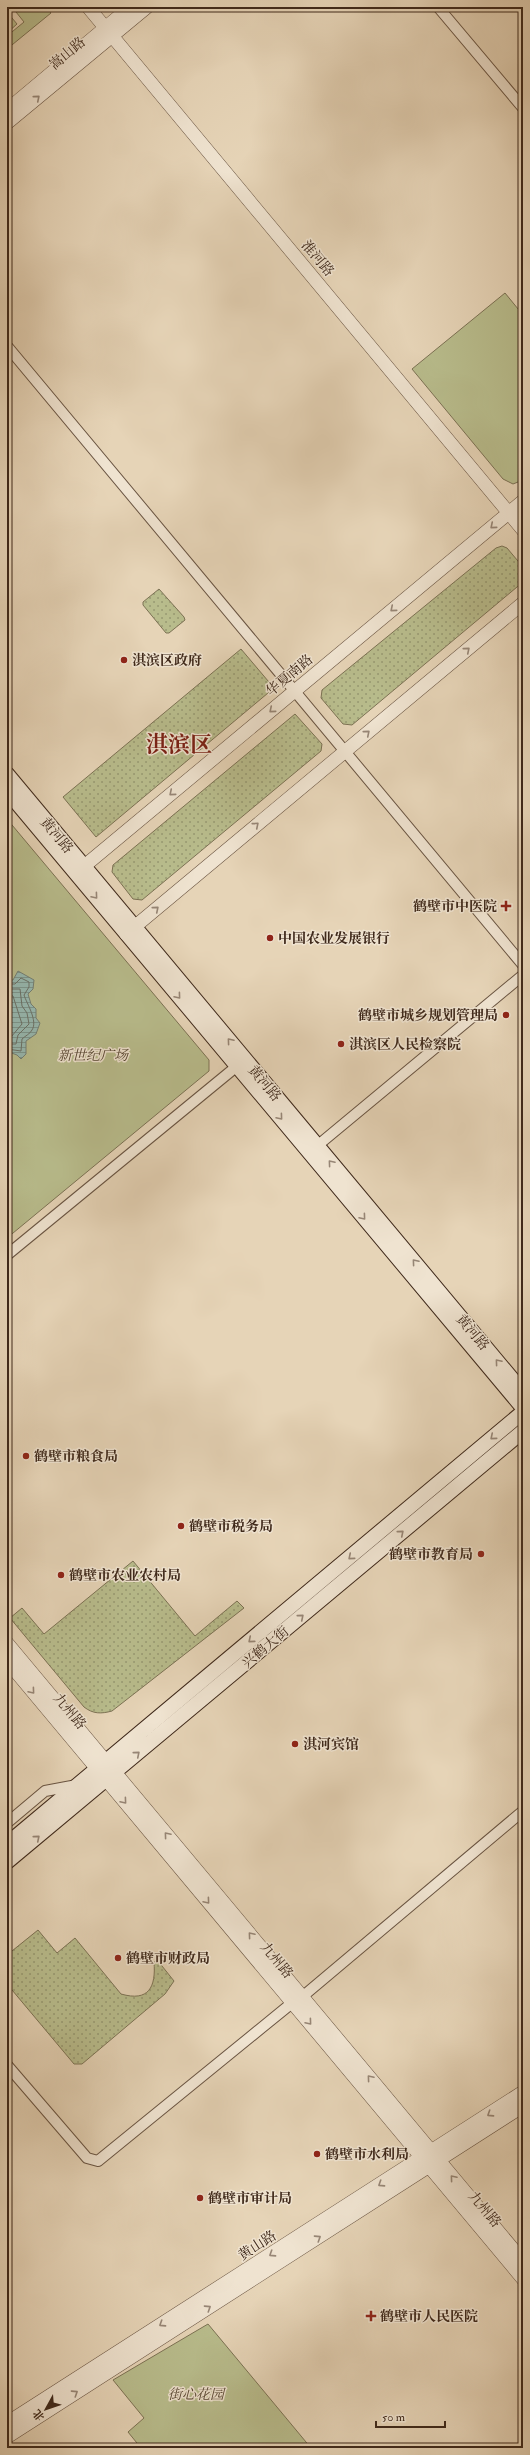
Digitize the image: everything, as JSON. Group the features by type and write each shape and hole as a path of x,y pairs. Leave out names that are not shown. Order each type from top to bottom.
{"main road":[{"name":"黄河路","path":"7,774 80,870 241,1063 523,1408"},
{"name":"黄河路","path":"7,791 80,870"},
{"name":"黄河路","path":"241,1063 318,1146 523,1392"},
{"name":"兴鹤大街","path":"7,1844 523,1412"},
{"name":"兴鹤大街","path":"7,1862 523,1431"}],"street":[{"name":"淮河路","path":"88,7 523,530"},
{"name":"嵩山路","path":"7,123 109,32 130,7"},
{"name":"嵩山路","path":"7,110 109,32 146,7"},
{"path":"438,7 523,108"},
{"path":"7,346 523,965"},
{"name":"华夏南路","path":"80,870 523,501"},
{"path":"130,930 523,603"},
{"path":"318,1146 523,975"},
{"path":"7,1255 241,1063"},
{"name":"九州路","path":"7,1643 111,1776 430,2159 523,2279"},
{"name":"九州路","path":"7,1661 102,1765"},
{"path":"7,1823 45,1791 79,1784"},
{"path":"7,2065 87,2158 98,2161 297,2000 523,1811"},
{"name":"黄山路","path":"7,2437 430,2159 523,2092"},
{"name":"黄山路","path":"7,2423 430,2159 523,2106"},
{"name":"九州路","path":"430,2159 523,2261"}],"green space":[{"path":"12,7 46,7 51,13 7,49 7,36 24,22"},
{"path":"7,12 17,24 7,33"},
{"path":"505,293 523,315 523,480 513,484 503,479 412,369"},
{"path":"502,546 507,548 523,567 523,582 352,725 343,724 321,698 322,690 496,548"},
{"path":"159,589 185,620 169,633 166,633 143,605 143,602"},
{"path":"241,649 274,688 96,837 63,797"},
{"path":"295,714 322,744 321,751 142,900 133,899 112,872 113,865"},
{"name":"新世纪广场","path":"7,819 209,1060 209,1071 7,1238"},
{"path":"133,1561 195,1636 237,1601 244,1608 112,1711 104,1713 94,1712 84,1707 10,1618 22,1608 44,1634"},
{"path":"38,1930 57,1953 75,1938 121,1994 138,1996 149,1990 154,1979 154,1962 158,1961 174,1981 165,1994 82,2064 74,2064 7,1984 7,1955"},
{"name":"街心花园","path":"208,2324 311,2448 141,2448 128,2432 144,2418 113,2380"}],"water":[{"path":"18,971 34,980 33,989 28,994 31,1004 36,1009 36,1018 40,1023 36,1034 26,1041 26,1054 21,1059 17,1055 9,1052 7,1055 7,980 13,980"}],"place":[{"name":"淇滨区政府","path":"124,660"},
{"name":"鹤壁市中医院","path":"506,906"},
{"name":"中国农业发展银行","path":"270,938"},
{"name":"鹤壁市城乡规划管理局","path":"506,1015"},
{"name":"淇滨区人民检察院","path":"341,1044"},
{"name":"鹤壁市粮食局","path":"26,1456"},
{"name":"鹤壁市税务局","path":"181,1526"},
{"name":"鹤壁市教育局","path":"481,1554"},
{"name":"鹤壁市农业农村局","path":"61,1575"},
{"name":"淇河宾馆","path":"295,1744"},
{"name":"鹤壁市财政局","path":"118,1958"},
{"name":"鹤壁市水利局","path":"317,2154"},
{"name":"鹤壁市审计局","path":"200,2198"},
{"name":"鹤壁市人民医院","path":"371,2316"}],"district":[{"name":"淇滨区","path":"179,744"}]}
